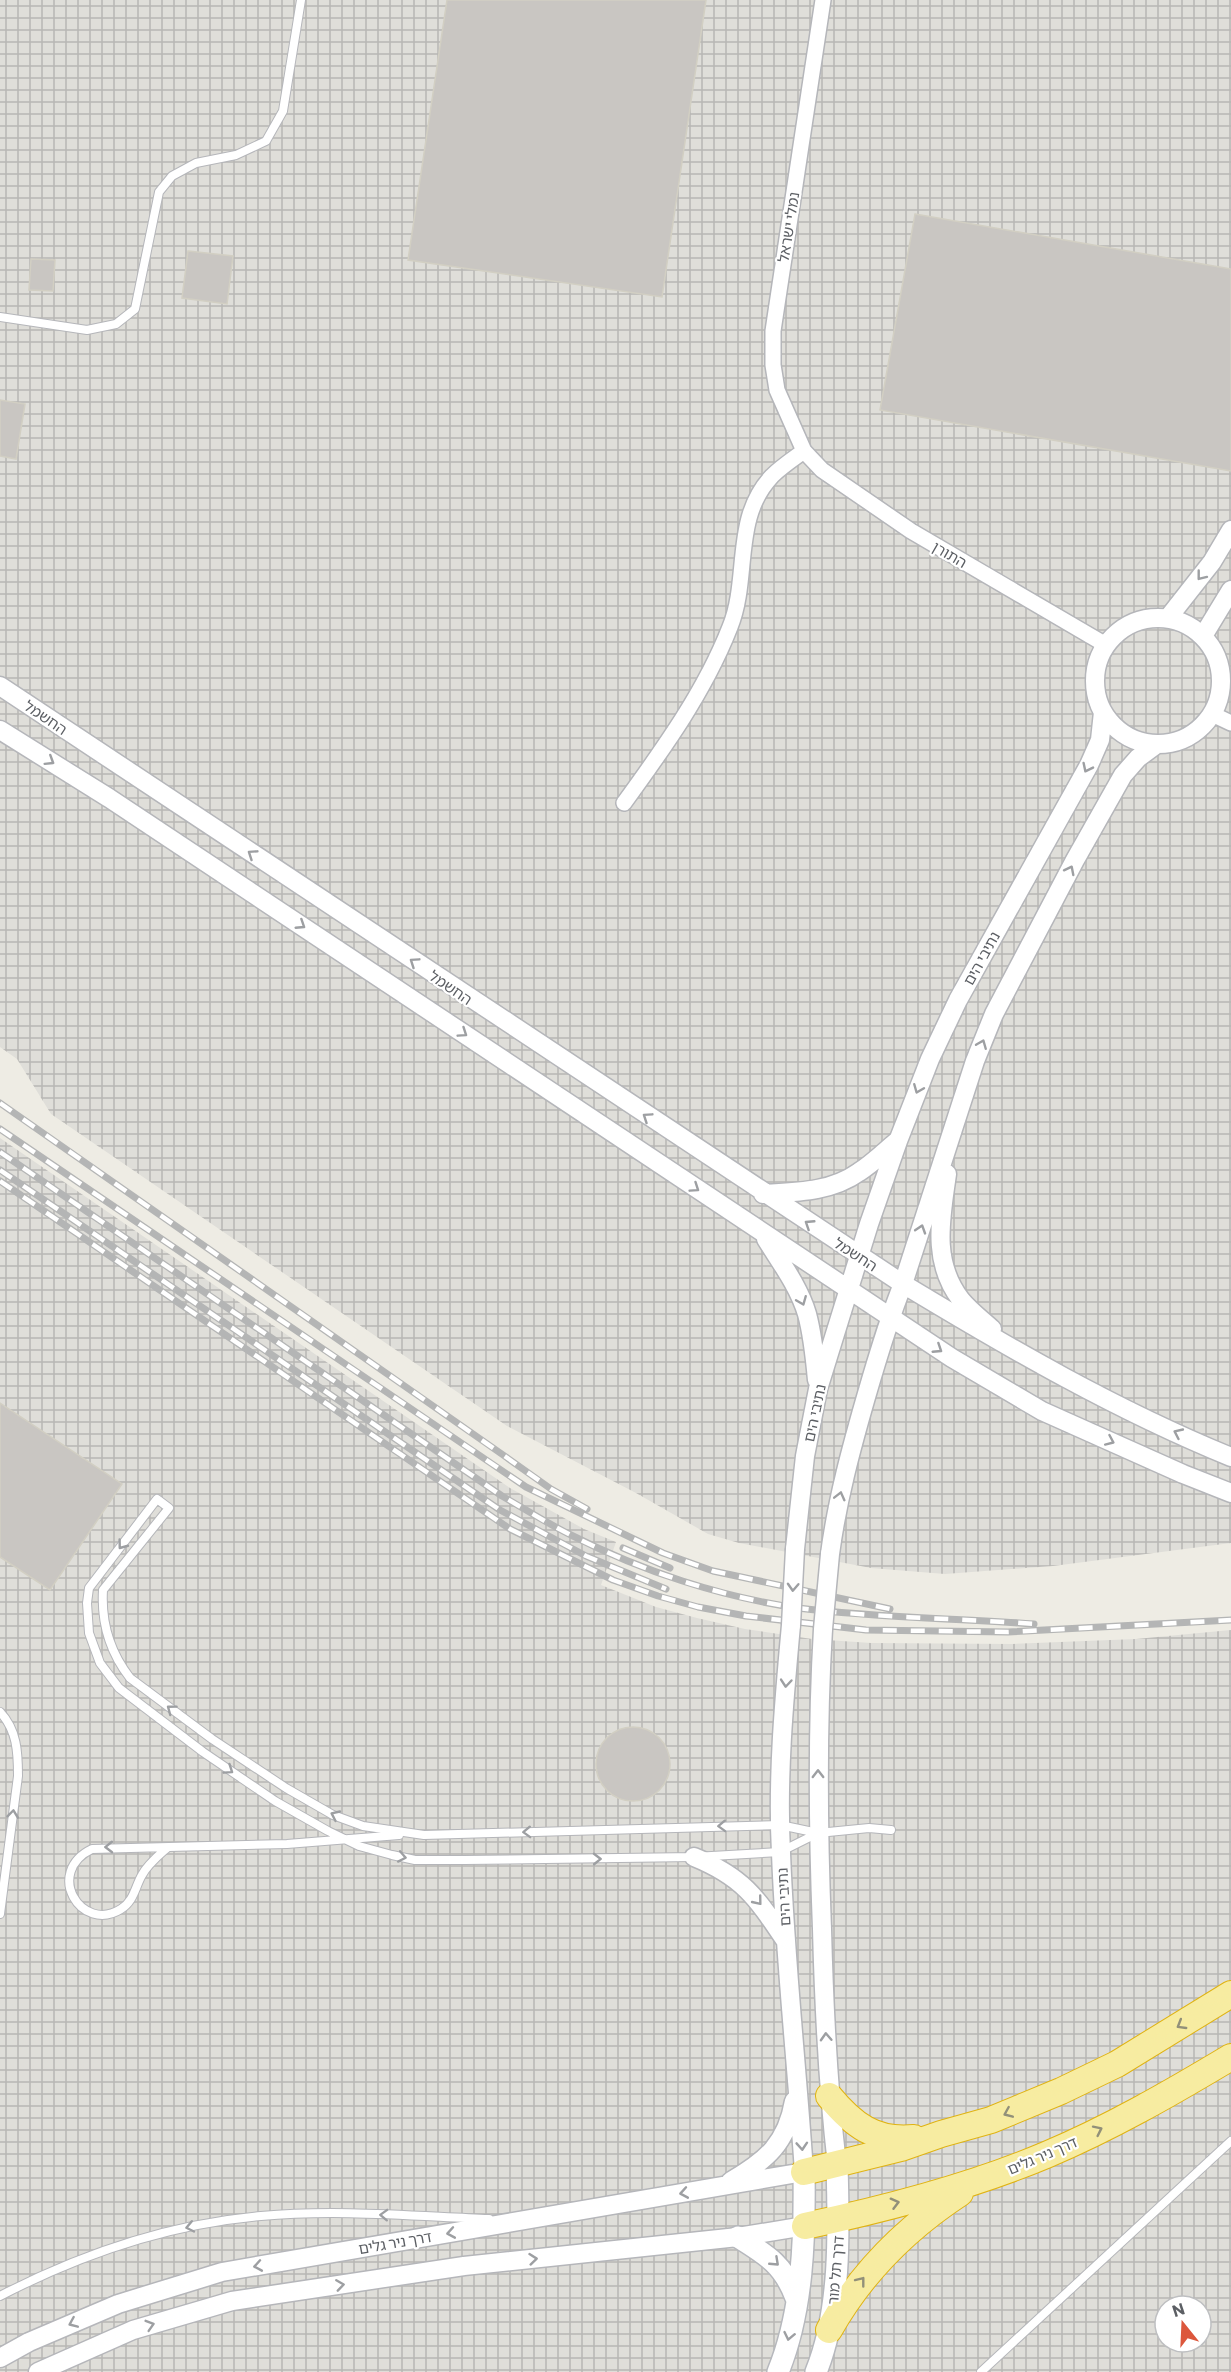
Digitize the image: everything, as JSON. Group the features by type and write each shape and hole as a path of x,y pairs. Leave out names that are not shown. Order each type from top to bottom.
{"highway":[{"path":"804,2172 901,2148 991,2120 1061,2091 1117,2064 1231,1994"},
{"name":"דרך ניר גלים","path":"805,2226 839,2219 981,2180 1047,2155 1143,2108 1231,2057"},
{"path":"829,2096 843,2113 862,2128 890,2139 941,2134"},
{"path":"829,2330 858,2285 889,2249 932,2211 981,2180"}],"main road":[{"name":"דרך תל מור","path":"816,2372 829,2330 839,2219 837,2165"},
{"path":"778,2372 785,2355 796,2300 805,2226 804,2172"},
{"path":"738,2237 766,2254 782,2268 796,2300"}],"street":[{"name":"נמלי ישראל","path":"804,451 777,390 773,366 773,331 823,0"},
{"name":"התורן","path":"804,451 822,470 911,531 1106,645"},
{"path":"624,803 667,744 705,678 731,626 737,604 748,518 755,501 771,477 804,451"},
{"path":"1168,618 1212,562 1231,530"},
{"path":"1203,636 1231,590"},
{"path":"1150,618 1168,618 1187,624 1203,636 1216,657 1222,681 1219,698 1212,714 1202,726 1188,736 1173,742 1156,744 1140,742 1125,735 1103,712 1096,696 1095,678 1098,661 1106,645 1118,632 1133,623 1150,618"},
{"name":"החשמל","path":"0,686 858,1256 1015,1351"},
{"name":"נתיבי הים","path":"804,2172 786,1942 780,1825 784,1703 795,1549 805,1456 818,1389 858,1256 898,1141 930,1059 958,1000 1089,765 1100,740 1103,712"},
{"path":"1212,714 1231,723"},
{"path":"0,730 129,811 952,1359 1042,1411 1182,1474 1231,1493"},
{"path":"837,2165 829,2096 818,1833 818,1733 823,1629 836,1515 855,1435 890,1317 903,1284 975,1061 994,1014 1075,860 1123,775 1138,758 1156,744"},
{"path":"953,1131 939,1235 941,1255 949,1278 961,1300 1015,1351 1109,1402 1231,1457"},
{"path":"764,1194 810,1191 836,1184 859,1173 898,1141"},
{"path":"762,1233 796,1288 807,1313 813,1341 818,1389"},
{"path":"694,1857 729,1873 748,1888 786,1942"},
{"path":"720,2187 756,2166 776,2149 791,2119 798,2079"},
{"name":"דרך ניר גלים","path":"0,2358 29,2342 118,2304 222,2272 804,2172"},
{"path":"38,2372 133,2330 232,2301 464,2266 738,2237 805,2226"}],"lane":[{"path":"0,317 87,330 116,324 135,309 159,192 172,176 196,163 237,155 266,141 283,111 301,0"},
{"path":"424,1834 363,1826 333,1815 286,1788 212,1739 130,1678 108,1640 102,1607 103,1590 169,1508 157,1499 89,1588 87,1618 89,1633 100,1663 119,1688 203,1752 275,1801 359,1846 415,1860 694,1857 780,1852 818,1833"},
{"path":"0,1712 9,1721 15,1736 18,1756 18,1776 0,1914"},
{"path":"167,1848 151,1862 141,1876 130,1901 113,1913 92,1913 83,1909 70,1892 70,1871 82,1854 103,1847 167,1848 348,1840 424,1834 780,1825 818,1833 869,1828 891,1830"},
{"path":"0,1878 7,1867"},
{"path":"981,2372 1231,2141"},
{"path":"0,2296 33,2279 109,2248 191,2226 261,2216 356,2214 527,2220"}],"shaded area":[{"path":"0,0 1231,0 1231,1543 1053,1566 945,1574 871,1568 739,1543 708,1534 636,1493 507,1426 51,1114 17,1059 0,1047"},
{"path":"0,1138 510,1488 584,1529 616,1542 601,1585 656,1607 745,1629 812,1639 871,1643 1012,1644 1136,1639 1231,1630 1231,2372 0,2372"}],"building":[{"path":"447,0 706,0 662,297 408,260"},
{"path":"915,214 1231,269 1231,471 880,410"},
{"path":"188,251 233,256 227,304 182,298"},
{"path":"31,259 55,260 53,291 29,290"},
{"path":"0,400 25,404 16,459 0,456"},
{"path":"0,1403 122,1484 50,1590 0,1557"},
{"path":"633,1727 647,1730 659,1738 667,1750 670,1764 667,1778 659,1790 647,1798 633,1801 619,1798 607,1790 599,1778 596,1764 599,1750 607,1738 619,1730"}],"railway":[{"path":"0,1103 551,1489 587,1509"},
{"path":"0,1129 526,1487 663,1553 713,1571 890,1609"},
{"path":"0,1152 502,1496 599,1549 682,1581 769,1603 857,1614 1034,1624"},
{"path":"0,1170 500,1510 586,1556 666,1589"},
{"path":"0,1181 510,1529 613,1580 698,1607 746,1616 866,1630 1008,1632 1231,1620"},
{"path":"623,1548 670,1568"}]}
